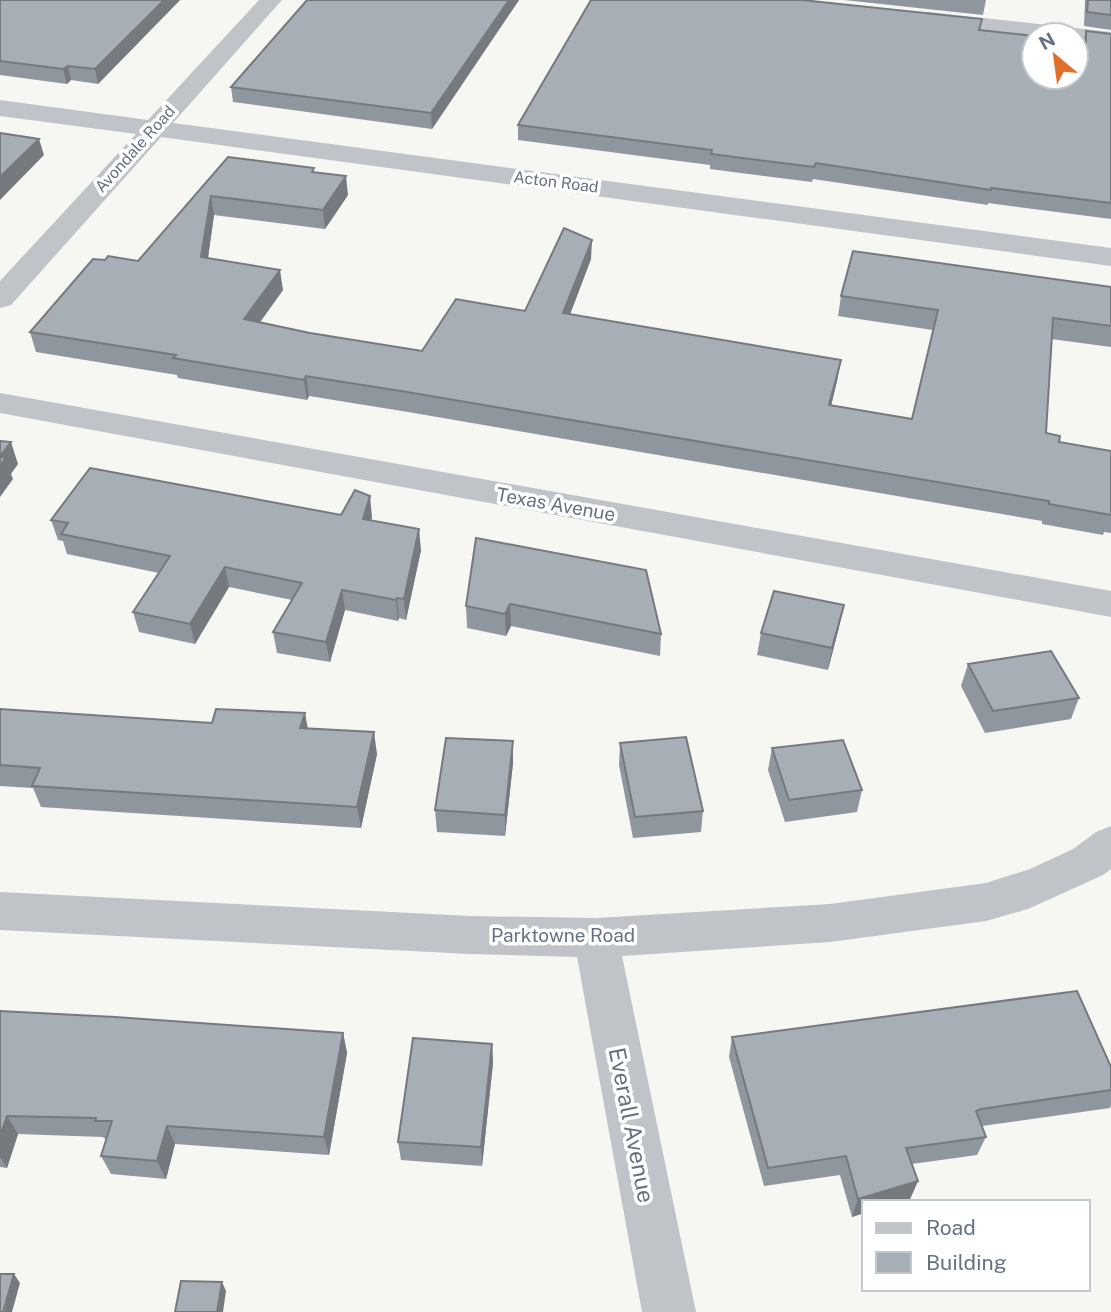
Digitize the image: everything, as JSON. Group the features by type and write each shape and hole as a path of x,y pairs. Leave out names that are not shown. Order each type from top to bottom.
{"street":[{"name":"Avondale Road","path":"0,299 271,0"},
{"path":"906,16 1111,38"},
{"name":"Acton Road","path":"0,108 1111,257"},
{"name":"Texas Avenue","path":"0,403 1111,604"},
{"name":"Parktowne Road","path":"0,911 470,935 596,938 830,923 986,901 1012,896 1046,882 1088,862 1111,845"},
{"name":"Everall Avenue","path":"596,938 668,1312"}],"building":[{"path":"0,0 164,0 95,69 68,66 63,69 0,61"},
{"path":"307,0 509,0 431,113 231,87"},
{"path":"591,0 802,0 982,19 979,30 1020,34 1020,91 1090,91 1090,31 1111,34 1111,203 991,190 816,163 814,167 711,154 712,150 518,125"},
{"path":"1088,0 1111,0 1111,15 1087,12"},
{"path":"0,133 39,139 0,177"},
{"path":"228,157 314,168 312,172 346,176 323,210 211,196 201,257 280,270 244,319 310,333 422,351 456,299 525,311 564,228 592,240 563,313 841,360 829,405 912,419 938,310 841,296 853,251 1111,287 1111,326 1053,318 1046,433 1060,436 1059,442 1111,451 1111,515 1049,504 1049,501 407,392 306,376 304,380 173,358 176,355 30,332 93,259 105,260 108,256 138,261"},
{"path":"0,441 11,442 0,456"},
{"path":"90,468 341,515 355,490 370,496 363,519 419,529 404,599 396,600 342,590 326,642 273,632 302,583 225,567 190,624 133,612 170,556 61,534 68,523 51,520"},
{"path":"476,538 646,570 661,634 510,604 505,614 466,606"},
{"path":"774,591 844,605 832,648 761,633"},
{"path":"1051,651 1079,698 993,711 968,664"},
{"path":"0,709 212,723 216,709 305,713 300,728 374,732 357,807 32,786 40,768 0,765"},
{"path":"686,737 703,811 635,817 620,743"},
{"path":"446,738 513,741 505,815 435,810"},
{"path":"843,740 862,790 789,800 772,748"},
{"path":"1077,991 1111,1067 1111,1090 976,1111 986,1137 906,1148 918,1181 858,1199 846,1156 768,1168 732,1037"},
{"path":"0,1011 343,1033 324,1137 167,1126 157,1161 101,1156 112,1121 95,1121 96,1118 7,1116 0,1136"},
{"path":"413,1038 492,1044 481,1147 398,1142"},
{"path":"0,1274 14,1274 3,1312 0,1312"},
{"path":"181,1281 222,1282 217,1312 175,1312"}]}
